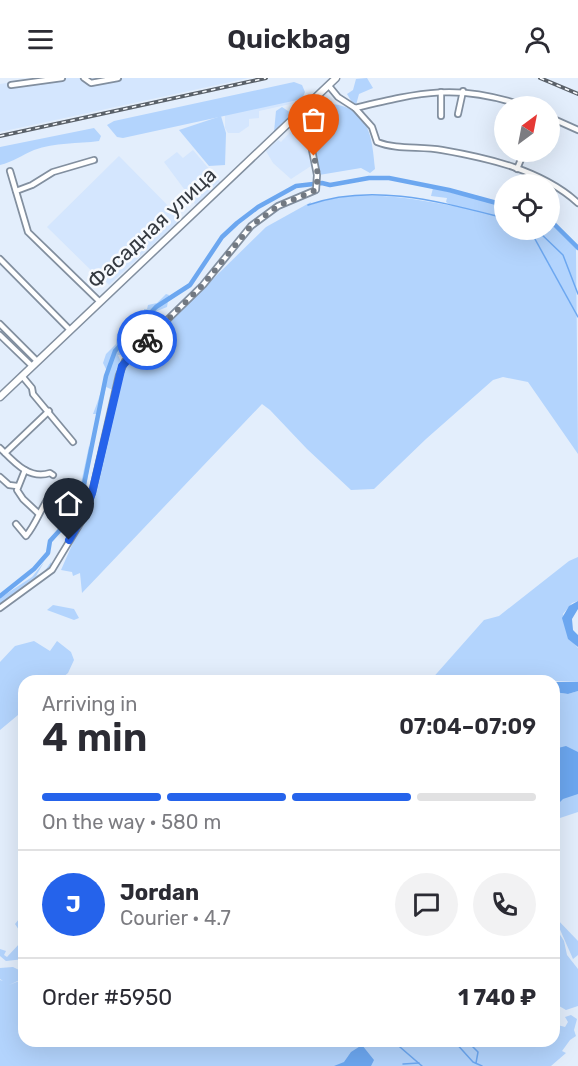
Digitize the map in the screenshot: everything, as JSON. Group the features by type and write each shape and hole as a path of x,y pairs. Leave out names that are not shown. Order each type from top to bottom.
{"main road":[{"name":"Фасадная улица","path":"0,397 69,329 336,78"}],"street":[{"path":"11,85 62,78"},
{"path":"84,78 91,83 118,78"},
{"path":"329,86 343,101 366,117 375,139 381,144 464,153 518,169 544,179 578,203"},
{"path":"356,108 441,92 463,91 494,99"},
{"path":"458,114 463,91"},
{"path":"441,92 441,116"},
{"path":"0,608 52,570 81,522 92,493 125,362 203,285 251,226 278,206 316,190 318,175 304,110"},
{"path":"560,122 578,130"},
{"path":"16,191 33,185 53,172 94,160"},
{"path":"518,169 520,162"},
{"path":"10,171 28,232 99,301"},
{"path":"0,259 69,329"},
{"path":"0,324 34,363"},
{"path":"0,335 34,363"},
{"path":"22,376 32,388 33,394 73,442"},
{"path":"5,453 49,411"},
{"path":"0,448 25,470 36,476 50,472 53,475"},
{"path":"17,486 25,470"},
{"path":"0,477 9,485 17,486"},
{"path":"17,486 23,499 38,513"},
{"path":"16,524 26,536 35,525 38,513 49,497 54,502"}],"shaded area":[{"path":"41,78 249,78 0,132 0,84"},
{"path":"367,78 373,88 359,94 356,105 353,104 347,94 353,90 356,79"},
{"path":"294,82 302,85 305,92 302,99 123,138 117,137 107,125 114,121"},
{"path":"303,95 304,101 259,111 259,118 249,119 249,126 239,133 228,133 225,128 225,111"},
{"path":"332,104 354,111 367,126 375,169 370,173 361,168 319,175 309,114"},
{"path":"282,107 294,115 274,132 276,111"},
{"path":"221,116 226,133 225,165 209,166 179,130"},
{"path":"301,121 307,131 311,166 291,179 273,163 266,151 278,140 281,142"},
{"path":"94,128 101,136 99,141 42,147 0,165 0,147"},
{"path":"193,150 221,183 196,205 164,162 177,152 183,158"},
{"path":"119,156 181,219 109,285 103,278 101,280 47,227"},
{"path":"433,188 494,203 494,240 560,240 560,232 576,249 578,454 528,382 503,377 493,380 374,489 351,490 262,404 82,593 80,573 73,576 72,572 61,570 97,488 102,455 125,365 266,227 311,202 310,205 363,195 399,197 453,206 446,202 447,198 431,196"},
{"path":"166,294 169,295 167,307 157,311 150,327 145,325 130,343 132,347 127,354 118,355 122,364 115,386 113,390 106,387 101,409 97,414 93,414 107,371 103,363 106,354 116,344 117,334 126,337 134,328 132,321 144,314 144,309 147,309 148,305 157,303"},
{"path":"89,446 92,451 84,499 87,502 79,522 72,531 67,525 77,502"},
{"path":"578,557 578,601 572,603 563,614 571,640 578,648 578,682 560,681 560,675 435,675 484,620 499,616 569,561"},
{"path":"44,562 36,576 44,572 51,562 52,567 0,606 0,598 32,577"},
{"path":"53,605 74,609 79,618 74,620 47,610"},
{"path":"34,641 50,651 57,641 71,652 74,660 66,675 18,675 18,715 0,730 0,662 15,646"},
{"path":"578,691 578,812 560,818 560,693 568,694"},
{"path":"560,922 578,941 578,955 573,959 560,930"},
{"path":"560,935 567,955 578,969 578,1006 566,1010 560,1006"},
{"path":"18,945 18,960 6,961 0,956 0,949 6,951 4,955 7,957"},
{"path":"13,967 18,970 18,981 9,985 18,981 18,1047 560,1047 560,1026 565,1027 568,1022 565,1017 571,1015 577,1019 574,1030 576,1036 562,1051 566,1053 551,1066 0,1066 0,980 3,981 0,979 0,968"}],"water":[{"path":"578,601 578,609 572,619 573,630 578,635 578,647 568,639 562,618 569,606"},
{"path":"560,682 578,682 578,691 568,694 560,693"},
{"path":"566,746 578,752 578,794 560,802 560,748"},
{"path":"364,1047 374,1060 371,1066 334,1066 344,1062 351,1052"}],"waterway":[{"path":"0,596 34,569 48,553 50,541 79,509 106,376 115,351 156,307 190,285 222,237 237,223 258,207 296,186 322,183 330,185 369,178 389,178 449,190 494,202"},
{"path":"308,205 332,198 382,195 431,201 494,216"},
{"path":"560,230 578,248"},
{"path":"536,240 578,317"},
{"path":"547,240 563,255 578,294"},
{"path":"400,1047 422,1066"},
{"path":"459,1047 473,1062 482,1066"},
{"path":"473,1047 478,1052 476,1063"},
{"path":"403,1064 419,1063"}],"railway":[{"path":"0,136 266,78"},
{"path":"540,78 578,94"}],"way so far":[{"path":"147,340 203,285 221,260 251,226 278,206 310,194 318,188 314,156"}],"route":[{"path":"69,540 81,522 92,493 122,366 147,340"}]}
